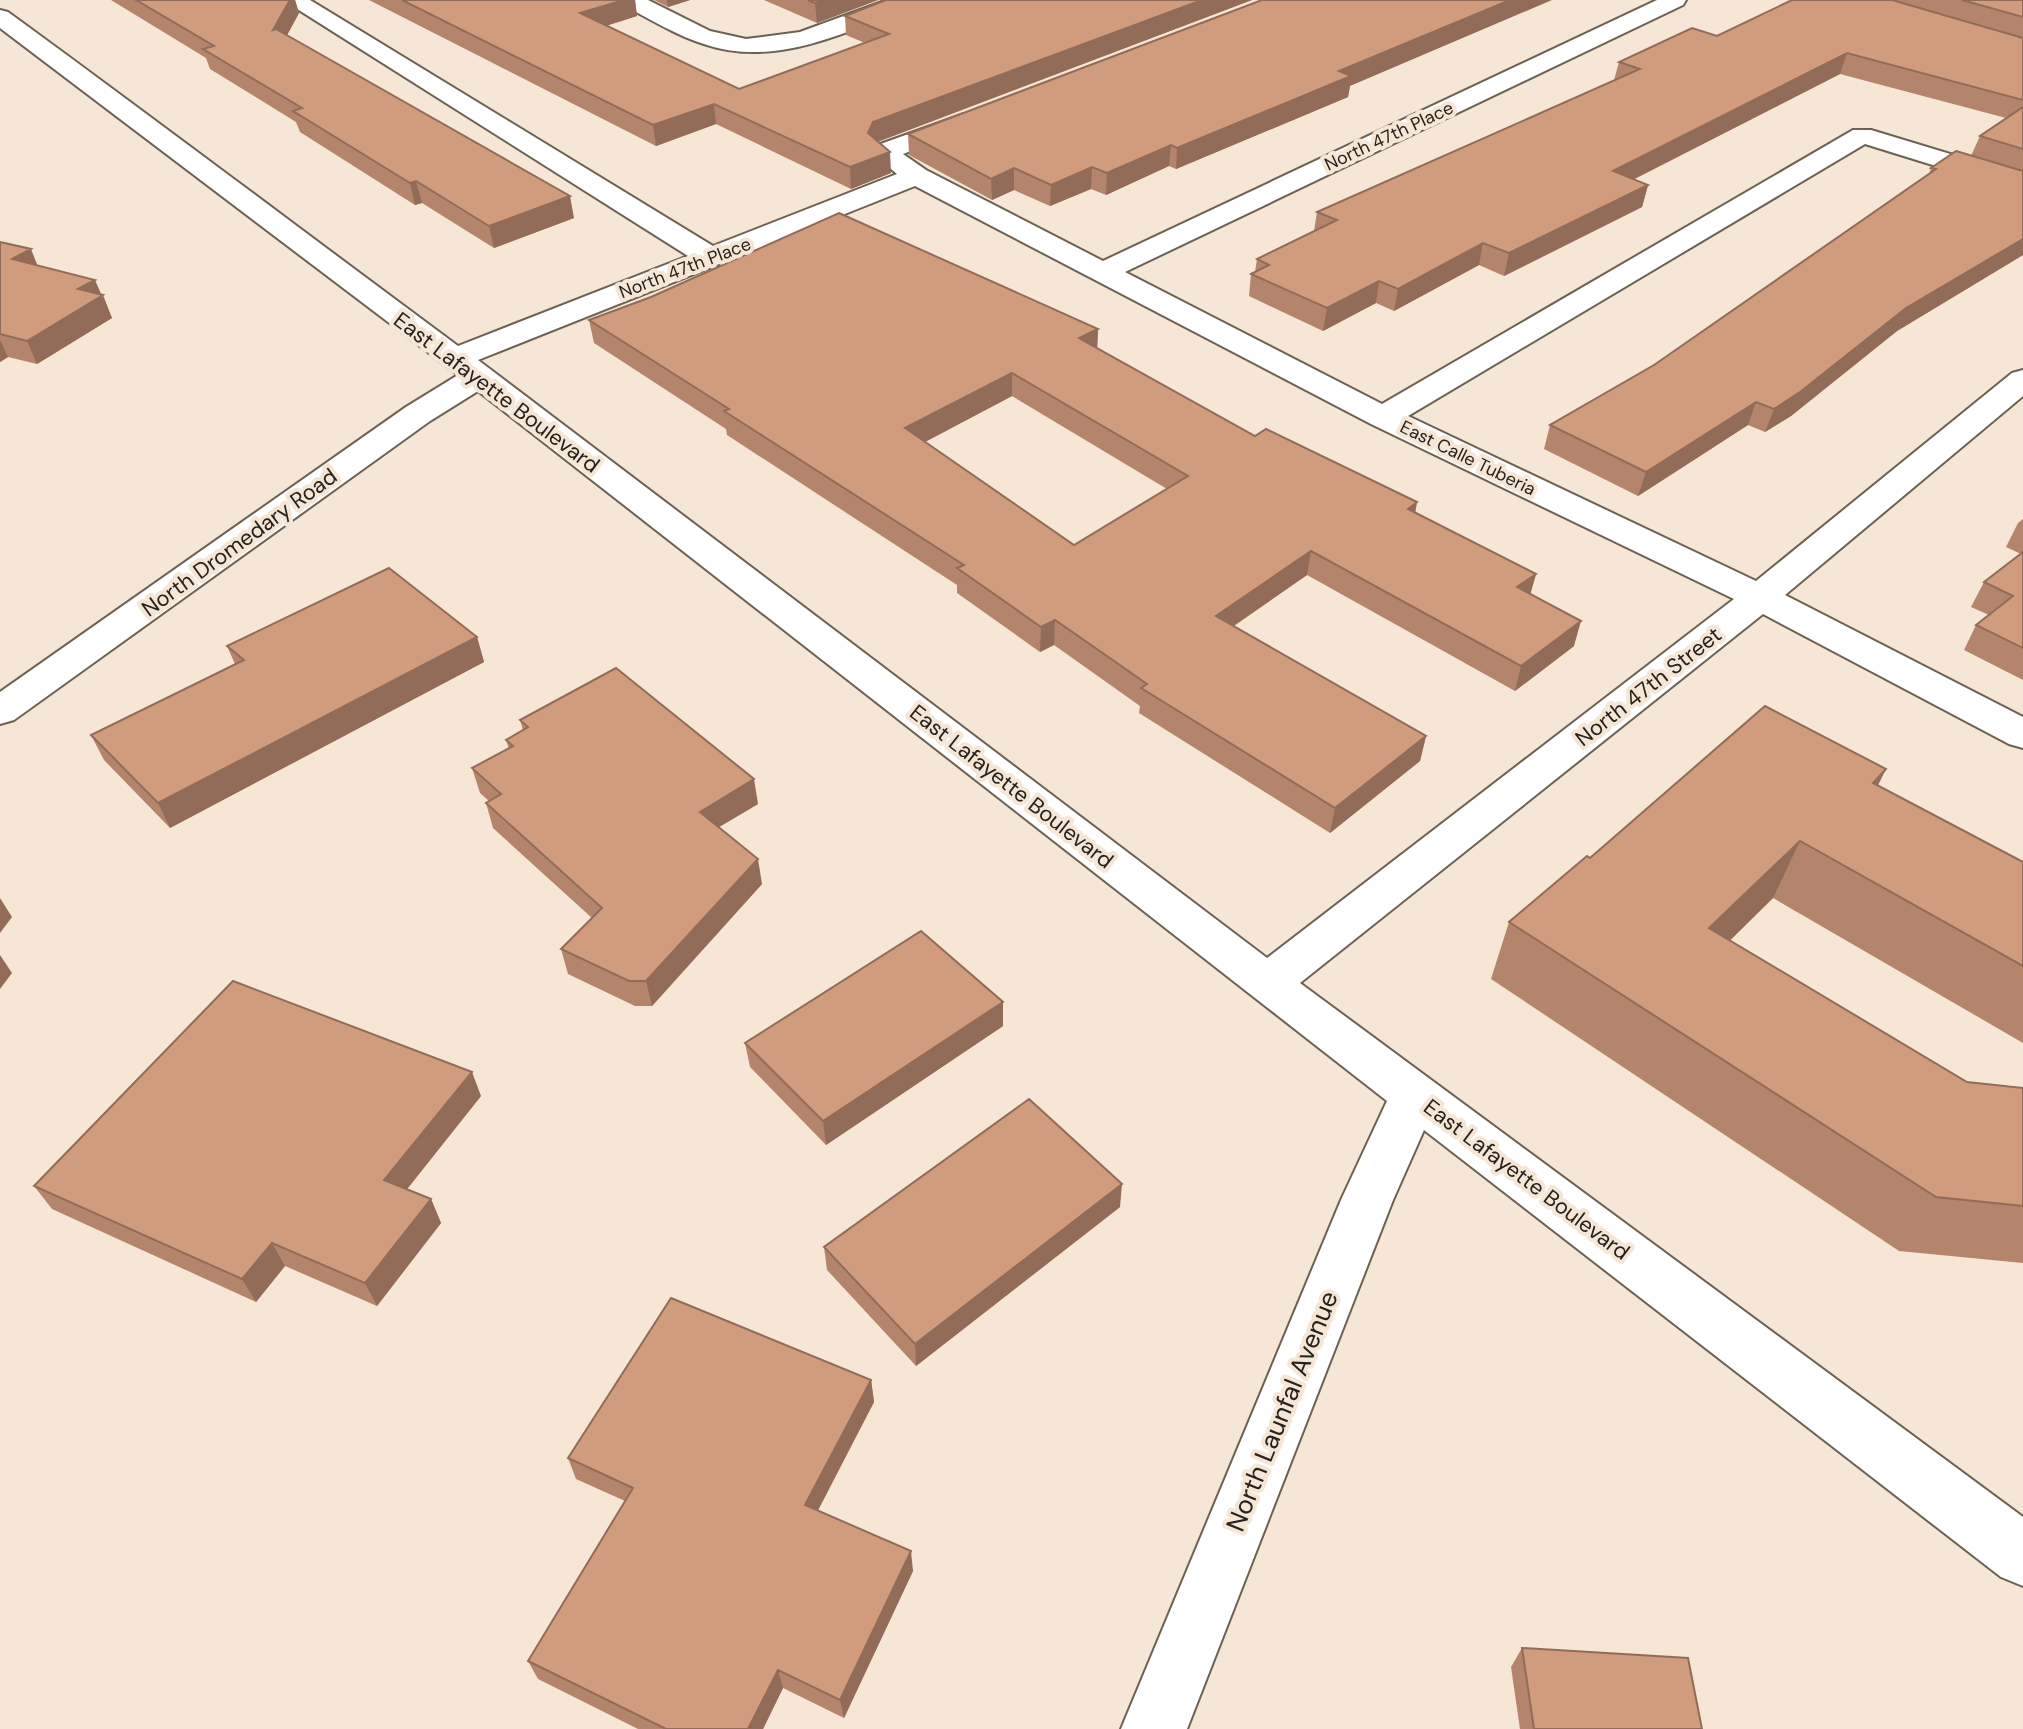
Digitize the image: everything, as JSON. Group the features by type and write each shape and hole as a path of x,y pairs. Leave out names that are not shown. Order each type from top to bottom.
{"street":[{"path":"294,0 712,258"},
{"path":"631,0 711,39 746,46 795,39 908,0"},
{"name":"North 47th Place","path":"1103,272 1675,0"},
{"name":"East Lafayette Boulevard","path":"0,17 176,146 1267,983 2023,1555"},
{"name":"East Calle Tuberia","path":"987,113 884,152 916,176 1383,417 1759,597 2023,734"},
{"path":"1383,417 1862,135 2023,185"},
{"name":"North 47th Place","path":"466,368 712,258 916,176"},
{"name":"North Dromedary Road","path":"0,711 418,414 466,368"},
{"name":"North 47th Street","path":"1267,983 1669,670 2023,380"},
{"name":"North Launfal Avenue","path":"1154,1729 1367,1200 1415,1094"}],"building":[{"path":"136,0 290,0 273,30 570,196 489,226 416,181 410,183 293,111 302,108 203,49 214,46"},
{"path":"402,0 624,0 580,13 739,89 889,34 845,16 886,0 1202,0 873,122 868,133 890,152 850,167 714,104 653,125"},
{"path":"1262,0 1510,0 1339,71 1351,76 1177,148 1171,145 1107,173 1092,167 1051,185 1014,168 991,179 908,134"},
{"path":"1792,0 1892,0 2023,38 2023,100 1847,53 1613,171 1648,185 1509,253 1483,243 1398,289 1379,281 1327,308 1251,274 1269,265 1257,259 1337,220 1317,212 1640,69 1619,62 1692,28 1717,36"},
{"path":"1962,0 2023,0 2023,17"},
{"path":"2023,107 2023,149 1980,136"},
{"path":"1956,151 2023,171 2023,239 1906,308 1800,392 1774,409 1756,402 1646,472 1550,425 1654,365 1936,169 1931,168"},
{"path":"839,213 1098,329 1079,338 1255,436 1266,429 1417,502 1408,509 1536,574 1517,587 1581,621 1521,666 1311,551 1216,616 1426,736 1335,808 1141,688 1147,684 1055,620 1041,627 957,568 964,565 589,320 651,297","holes":["1012,373 1188,476 1074,545 905,428"]},
{"path":"0,242 31,249 12,259 95,280 78,289 103,295 27,341 0,334"},
{"path":"2023,552 2023,648 1976,625 2013,596 1984,582"},
{"path":"389,568 477,637 158,803 91,735 244,660 227,646"},
{"path":"616,668 754,779 700,812 758,859 646,981 629,981 561,949 602,908 486,803 501,794 472,768 513,746 506,740 528,727 520,720"},
{"path":"1765,706 1886,769 1873,783 2023,862 2023,966 1800,841 1709,928 1967,1082 2023,1088 2023,1206 1936,1197 1509,922 1587,856 1590,858"},
{"path":"921,931 1003,1002 823,1121 745,1043"},
{"path":"233,981 472,1072 384,1180 431,1199 365,1283 272,1243 242,1279 34,1186"},
{"path":"1029,1099 1122,1184 915,1344 824,1247"},
{"path":"671,1298 871,1380 805,1505 911,1551 840,1700 778,1670 748,1729 666,1729 528,1661 633,1488 568,1458"},
{"path":"1522,1648 1688,1658 1702,1729 1534,1729"}]}
